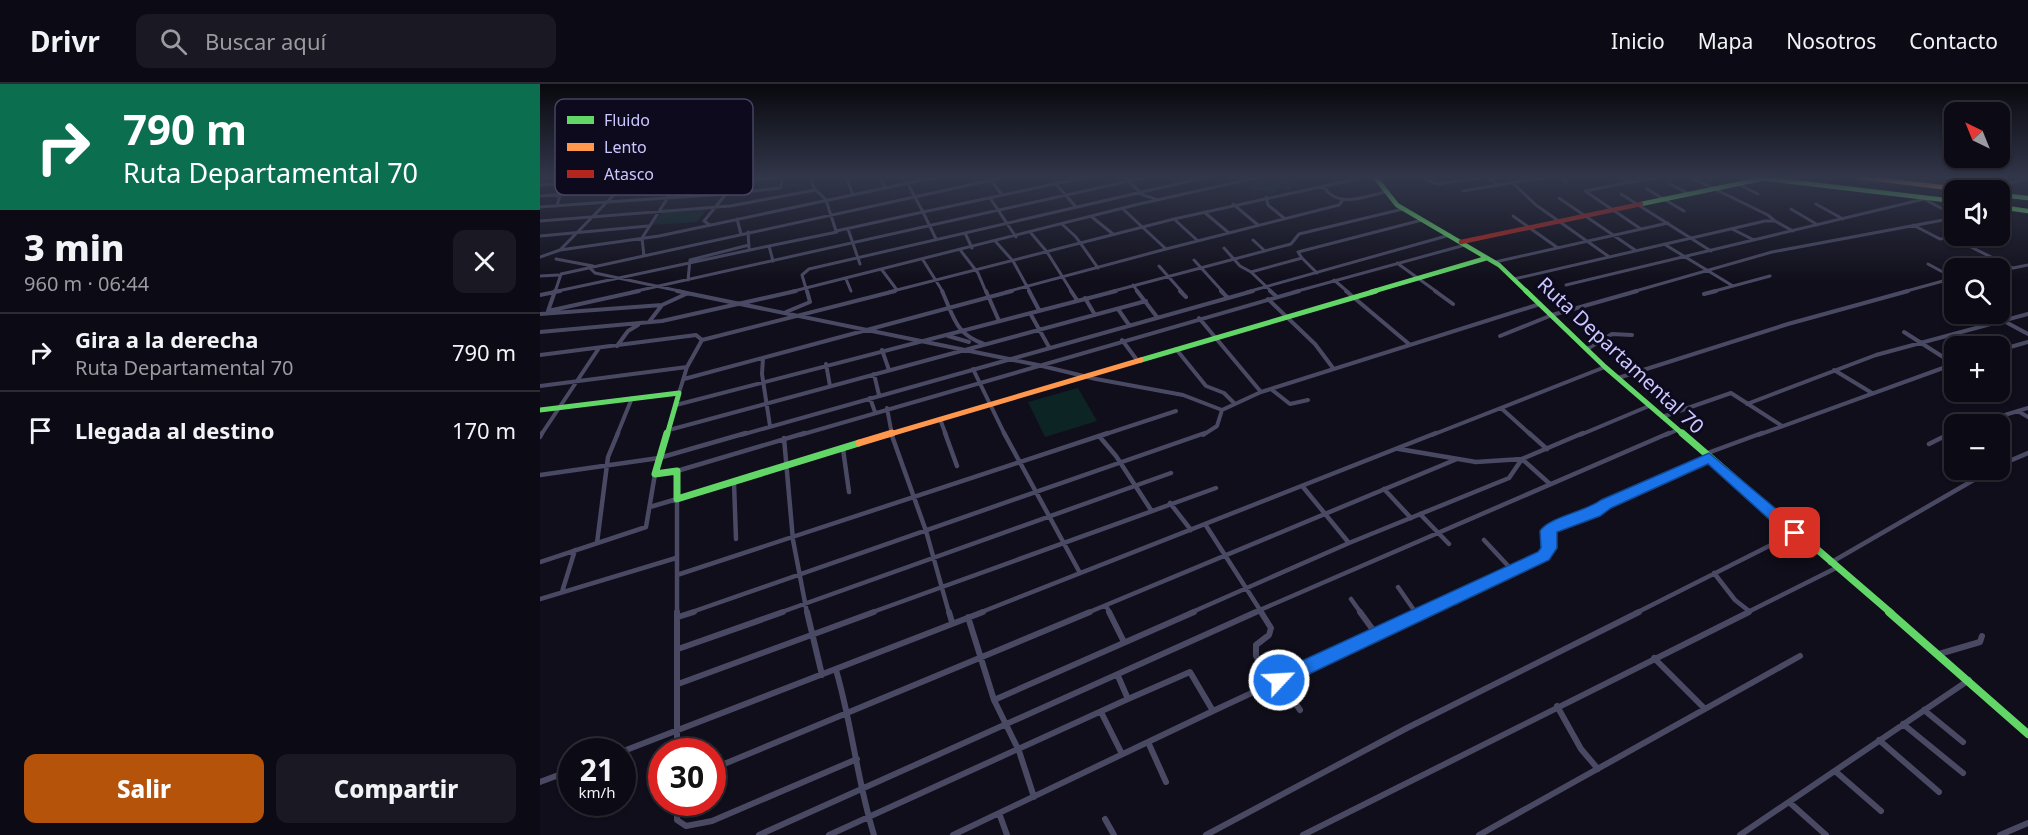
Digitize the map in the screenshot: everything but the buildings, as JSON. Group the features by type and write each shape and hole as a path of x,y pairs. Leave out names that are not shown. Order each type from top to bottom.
{"street":[{"path":"560,250 596,212"},
{"path":"540,221 658,212"},
{"path":"644,256 642,238 659,212"},
{"path":"710,225 704,221 711,212"},
{"path":"540,257 560,250 642,238 770,212"},
{"path":"830,212 837,232"},
{"path":"540,276 558,275 845,212"},
{"path":"923,212 936,240"},
{"path":"540,295 923,212"},
{"path":"548,312 994,212"},
{"path":"1000,212 1016,237"},
{"path":"786,312 810,302 805,290 804,272 1056,212"},
{"path":"540,332 649,322 748,304 1109,212"},
{"path":"1127,212 1166,249"},
{"path":"540,562 646,528 659,458 687,367 702,340 1204,212"},
{"path":"1204,212 1229,233"},
{"path":"1243,212 1258,225"},
{"path":"1277,212 1284,218"},
{"path":"684,379 1309,212"},
{"path":"676,405 826,364 960,333 1291,244 1299,234 1390,212"},
{"name":"Ruta Departamental 70","path":"1408,212 1495,262 1649,406 1939,654 2028,734"},
{"path":"1546,212 1608,256"},
{"path":"1580,212 1635,250"},
{"path":"655,474 677,471 886,408 1463,243 1603,212"},
{"path":"1615,212 1642,229"},
{"path":"1650,212 1711,251"},
{"path":"1762,212 1793,231"},
{"path":"1796,212 1818,225"},
{"path":"1830,212 1843,219"},
{"path":"1566,285 1870,212"},
{"path":"1513,216 1558,248"},
{"path":"1092,217 1113,234"},
{"path":"1500,336 1552,315 1707,269 1800,246 1944,218"},
{"path":"737,219 741,234"},
{"path":"1174,219 1198,241"},
{"path":"1317,273 1298,252 1422,220"},
{"path":"1514,279 1731,228 1775,221"},
{"path":"1495,262 1668,223"},
{"path":"1063,225 1080,243 1098,268"},
{"path":"1913,225 1940,239 1944,238"},
{"path":"540,236 648,226"},
{"path":"1731,228 1754,240"},
{"path":"848,229 855,243 860,264"},
{"path":"748,232 749,251"},
{"path":"965,233 972,248"},
{"path":"1031,233 1047,252 1077,300"},
{"path":"540,475 659,458 1450,236"},
{"path":"1253,240 1265,250"},
{"path":"996,242 1013,261 1039,310"},
{"path":"1664,244 1733,286"},
{"path":"688,280 688,264 693,258 749,245"},
{"path":"770,246 773,261"},
{"path":"1970,246 2028,271"},
{"path":"1224,248 1232,259 1251,272 1276,296"},
{"path":"961,251 977,271 999,321"},
{"path":"849,260 858,252"},
{"path":"554,253 564,273"},
{"path":"1251,272 1302,258"},
{"path":"650,507 1176,348 1487,258"},
{"path":"556,259 595,267"},
{"path":"923,260 938,281 960,333 976,342"},
{"path":"1194,260 1228,297"},
{"path":"1397,263 1453,304"},
{"path":"1928,264 1944,273"},
{"path":"2010,268 2028,265"},
{"path":"1159,266 1186,297"},
{"path":"590,268 597,274 803,315 960,351 1038,365 1079,377 1162,389 1210,403 1222,410"},
{"path":"882,270 897,290"},
{"path":"548,312 558,275"},
{"path":"1704,294 1770,276"},
{"path":"846,279 851,291"},
{"path":"1334,280 1409,345"},
{"path":"1618,378 1788,324 1944,281"},
{"path":"1133,285 1157,317"},
{"path":"540,313 662,304 686,293"},
{"path":"1085,298 1095,315"},
{"path":"1268,299 1315,344 1333,368"},
{"path":"669,430 1146,301"},
{"path":"678,617 1210,432 1217,426 1222,410 1261,392 1540,303"},
{"path":"649,322 662,304"},
{"path":"1118,309 1129,325"},
{"path":"1030,313 1037,330 1049,347"},
{"path":"2010,318 2028,314"},
{"path":"1199,318 1261,392"},
{"path":"617,346 628,331 641,323"},
{"path":"1747,404 1834,369 1987,324"},
{"path":"2009,324 2028,334"},
{"path":"1108,331 1116,342"},
{"path":"1904,332 1944,358"},
{"path":"1587,349 1612,334 1632,335"},
{"path":"540,360 542,355 696,335 702,340"},
{"path":"946,336 984,344"},
{"path":"1122,340 1137,360"},
{"path":"2010,347 2028,342"},
{"path":"541,435 599,348"},
{"path":"1176,348 1206,386 1224,393 1234,403"},
{"path":"882,350 890,370"},
{"path":"763,358 763,380 770,426"},
{"path":"826,364 830,386"},
{"path":"540,386 687,367"},
{"path":"636,746 836,670 952,622 1303,487 1396,448 1605,367"},
{"path":"953,835 1544,556 1549,548 1548,531 1551,528 1595,513 1606,504 1707,456 1782,426 1944,368"},
{"path":"973,369 989,405 1080,573"},
{"path":"1834,369 1872,393"},
{"path":"874,374 879,395"},
{"path":"1271,389 1290,404 1308,400"},
{"path":"540,410 680,391"},
{"path":"1662,417 1731,393 1782,426"},
{"path":"597,543 608,465 615,437 632,398"},
{"path":"870,398 874,412"},
{"path":"1396,448 1456,459 1492,462 1521,459 1649,406"},
{"path":"886,408 891,433 926,531 952,622"},
{"path":"1501,408 1547,449"},
{"path":"2008,414 2028,408"},
{"path":"677,575 1176,411"},
{"path":"2018,411 2028,417"},
{"path":"940,419 957,466"},
{"path":"759,835 1118,676 1260,610 1677,430"},
{"path":"1099,436 1151,510"},
{"path":"1929,444 1944,437"},
{"path":"784,438 790,466 793,537 798,575 822,675"},
{"path":"843,449 849,492"},
{"path":"2010,461 2028,453"},
{"path":"726,763 1456,459"},
{"path":"1521,459 1550,484"},
{"path":"994,700 1123,640 1349,543 1509,478 1521,459"},
{"path":"677,471 677,738"},
{"path":"678,649 1171,473"},
{"path":"1830,563 1974,480"},
{"path":"734,483 736,539"},
{"path":"1303,487 1349,543"},
{"path":"678,684 941,588 1062,541 1216,488"},
{"path":"1384,489 1410,518"},
{"path":"1170,503 1191,530"},
{"path":"1420,514 1449,544"},
{"path":"1205,524 1271,628 1269,635 1256,645 1256,656 1300,710"},
{"path":"1206,835 1407,728 1795,533"},
{"path":"1484,540 1512,570"},
{"path":"562,592 575,550"},
{"path":"540,599 676,558"},
{"path":"1303,835 1836,568"},
{"path":"1714,573 1735,600 1749,611"},
{"path":"1398,587 1417,615"},
{"path":"1351,599 1376,634"},
{"path":"1106,606 1123,640"},
{"path":"968,617 994,700 1019,751 1034,797"},
{"path":"1939,654 1980,642 1982,636"},
{"path":"1479,835 1800,656"},
{"path":"1654,658 1705,709"},
{"path":"836,670 848,712 862,789 874,835"},
{"path":"830,835 1190,672 1213,711"},
{"path":"1118,676 1128,699"},
{"path":"1740,835 1969,680"},
{"path":"1557,706 1581,749 1598,769"},
{"path":"1924,710 1963,742"},
{"path":"1101,712 1122,754"},
{"path":"1903,724 1963,773"},
{"path":"1879,740 1940,792"},
{"path":"1148,742 1167,782"},
{"path":"726,815 857,759"},
{"path":"1835,771 1881,811"},
{"path":"540,782 558,775"},
{"path":"1789,802 1826,835"},
{"path":"999,813 1006,835"},
{"path":"677,816 677,820 686,826 712,821 724,816"},
{"path":"1105,819 1114,835"},
{"path":"2000,835 2028,823"}],"green space":[{"path":"662,212 705,212 697,222 651,225"},
{"path":"1078,388 1097,421 1045,437 1028,402"}],"traffic: fast":[{"path":"1409,212 1499,265 1605,367 1976,686 2028,734"},
{"path":"1141,360 1487,258"},
{"path":"540,410 679,393 655,474 677,471 677,499 859,443"}],"traffic: slow":[{"path":"859,443 1141,360"}],"traffic: jam":[{"path":"1461,242 1603,212"}],"route":[{"path":"1279,680 1544,556 1549,548 1548,531 1551,528 1595,513 1606,504 1709,458 1795,533"}]}
